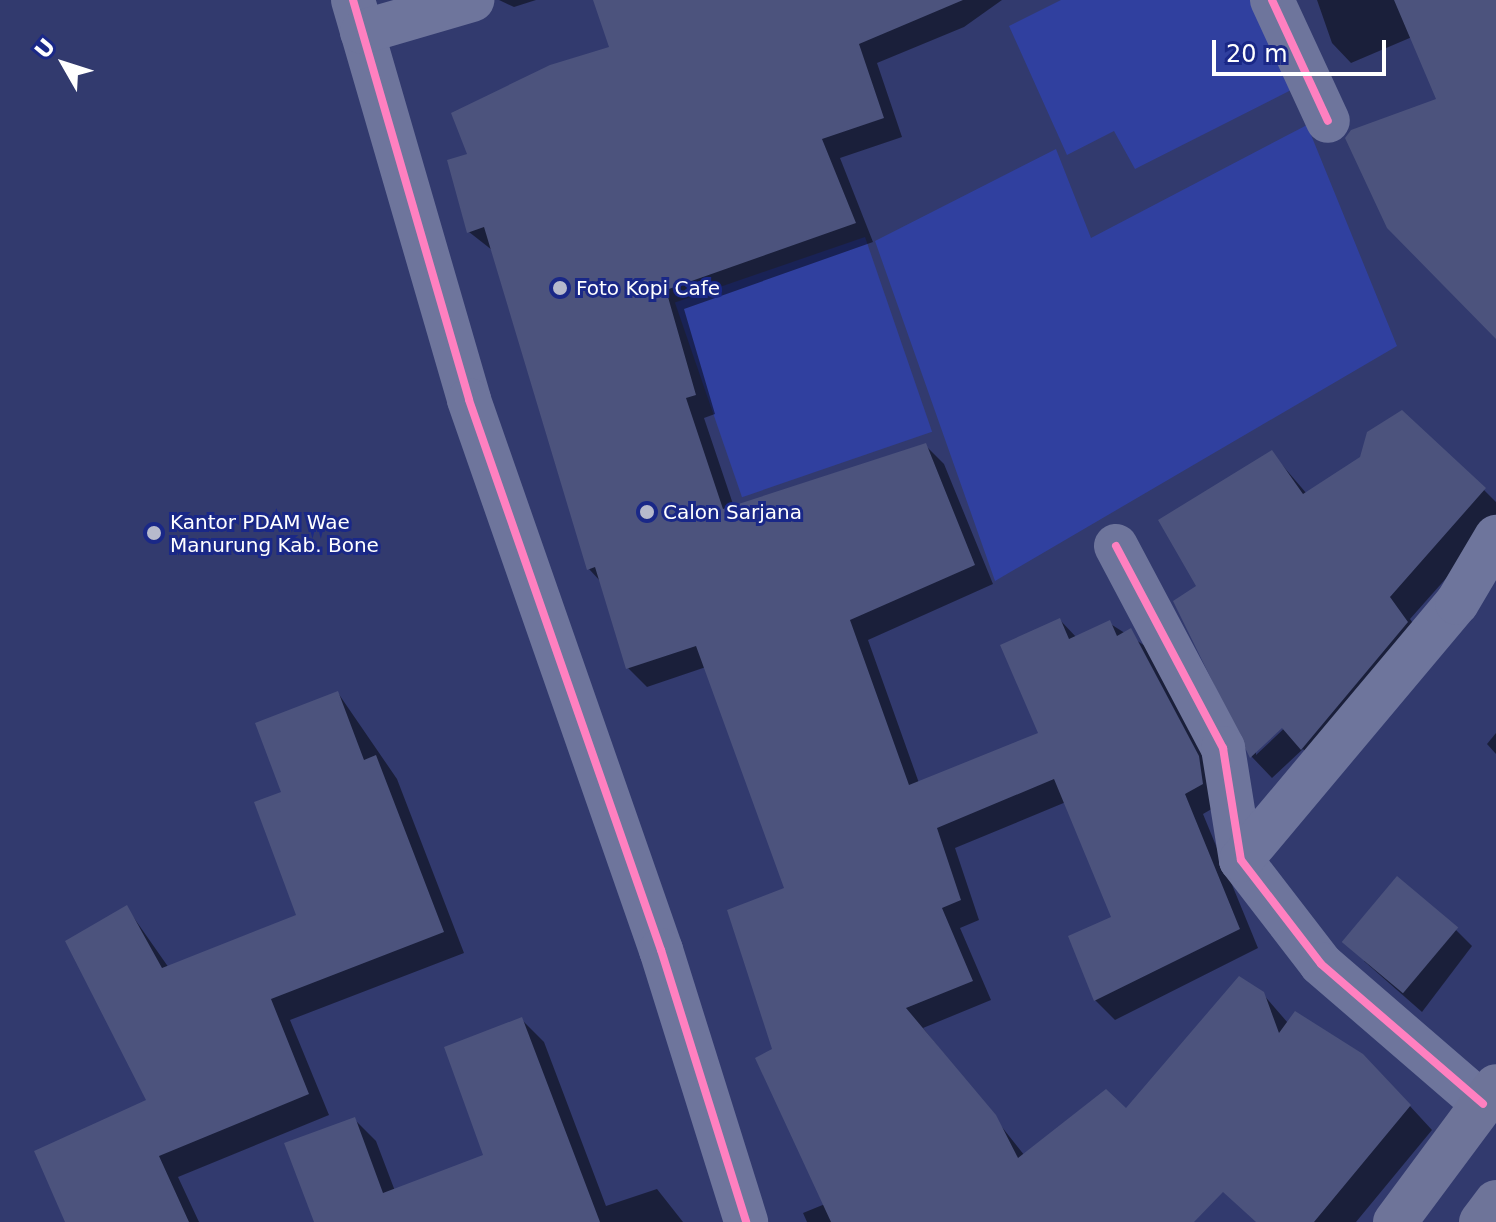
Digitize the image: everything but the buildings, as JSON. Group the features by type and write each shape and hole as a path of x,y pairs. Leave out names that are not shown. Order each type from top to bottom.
{"main road":[{"path":"1395,1222 1489,1095"},
{"path":"1481,1222 1496,1202"}],"street":[{"path":"472,0 358,16 469,400 661,950 746,1222"},
{"path":"1272,0 1328,121"},
{"path":"1241,860 1457,603 1496,537"},
{"path":"1116,546 1223,748 1241,860 1321,964 1489,1095"}],"shaded area":[{"path":"1061,0 1257,0 1297,87 1135,169 1114,131 1067,155 1009,26"},
{"path":"1307,125 1397,346 995,581 875,241 1056,149 1091,238"},
{"path":"865,237 932,432 742,497 675,302"}],"cycle path":[{"path":"353,0 469,400 661,950 746,1222"},
{"path":"1272,0 1328,121"},
{"path":"1116,546 1223,748 1241,860 1321,964 1483,1104"}],"place":[{"name":"Foto Kopi Cafe","path":"560,288"},
{"name":"Calon Sarjana","path":"647,512"},
{"name":"Kantor PDAM Wae Manurung Kab. Bone","path":"154,533"}]}
